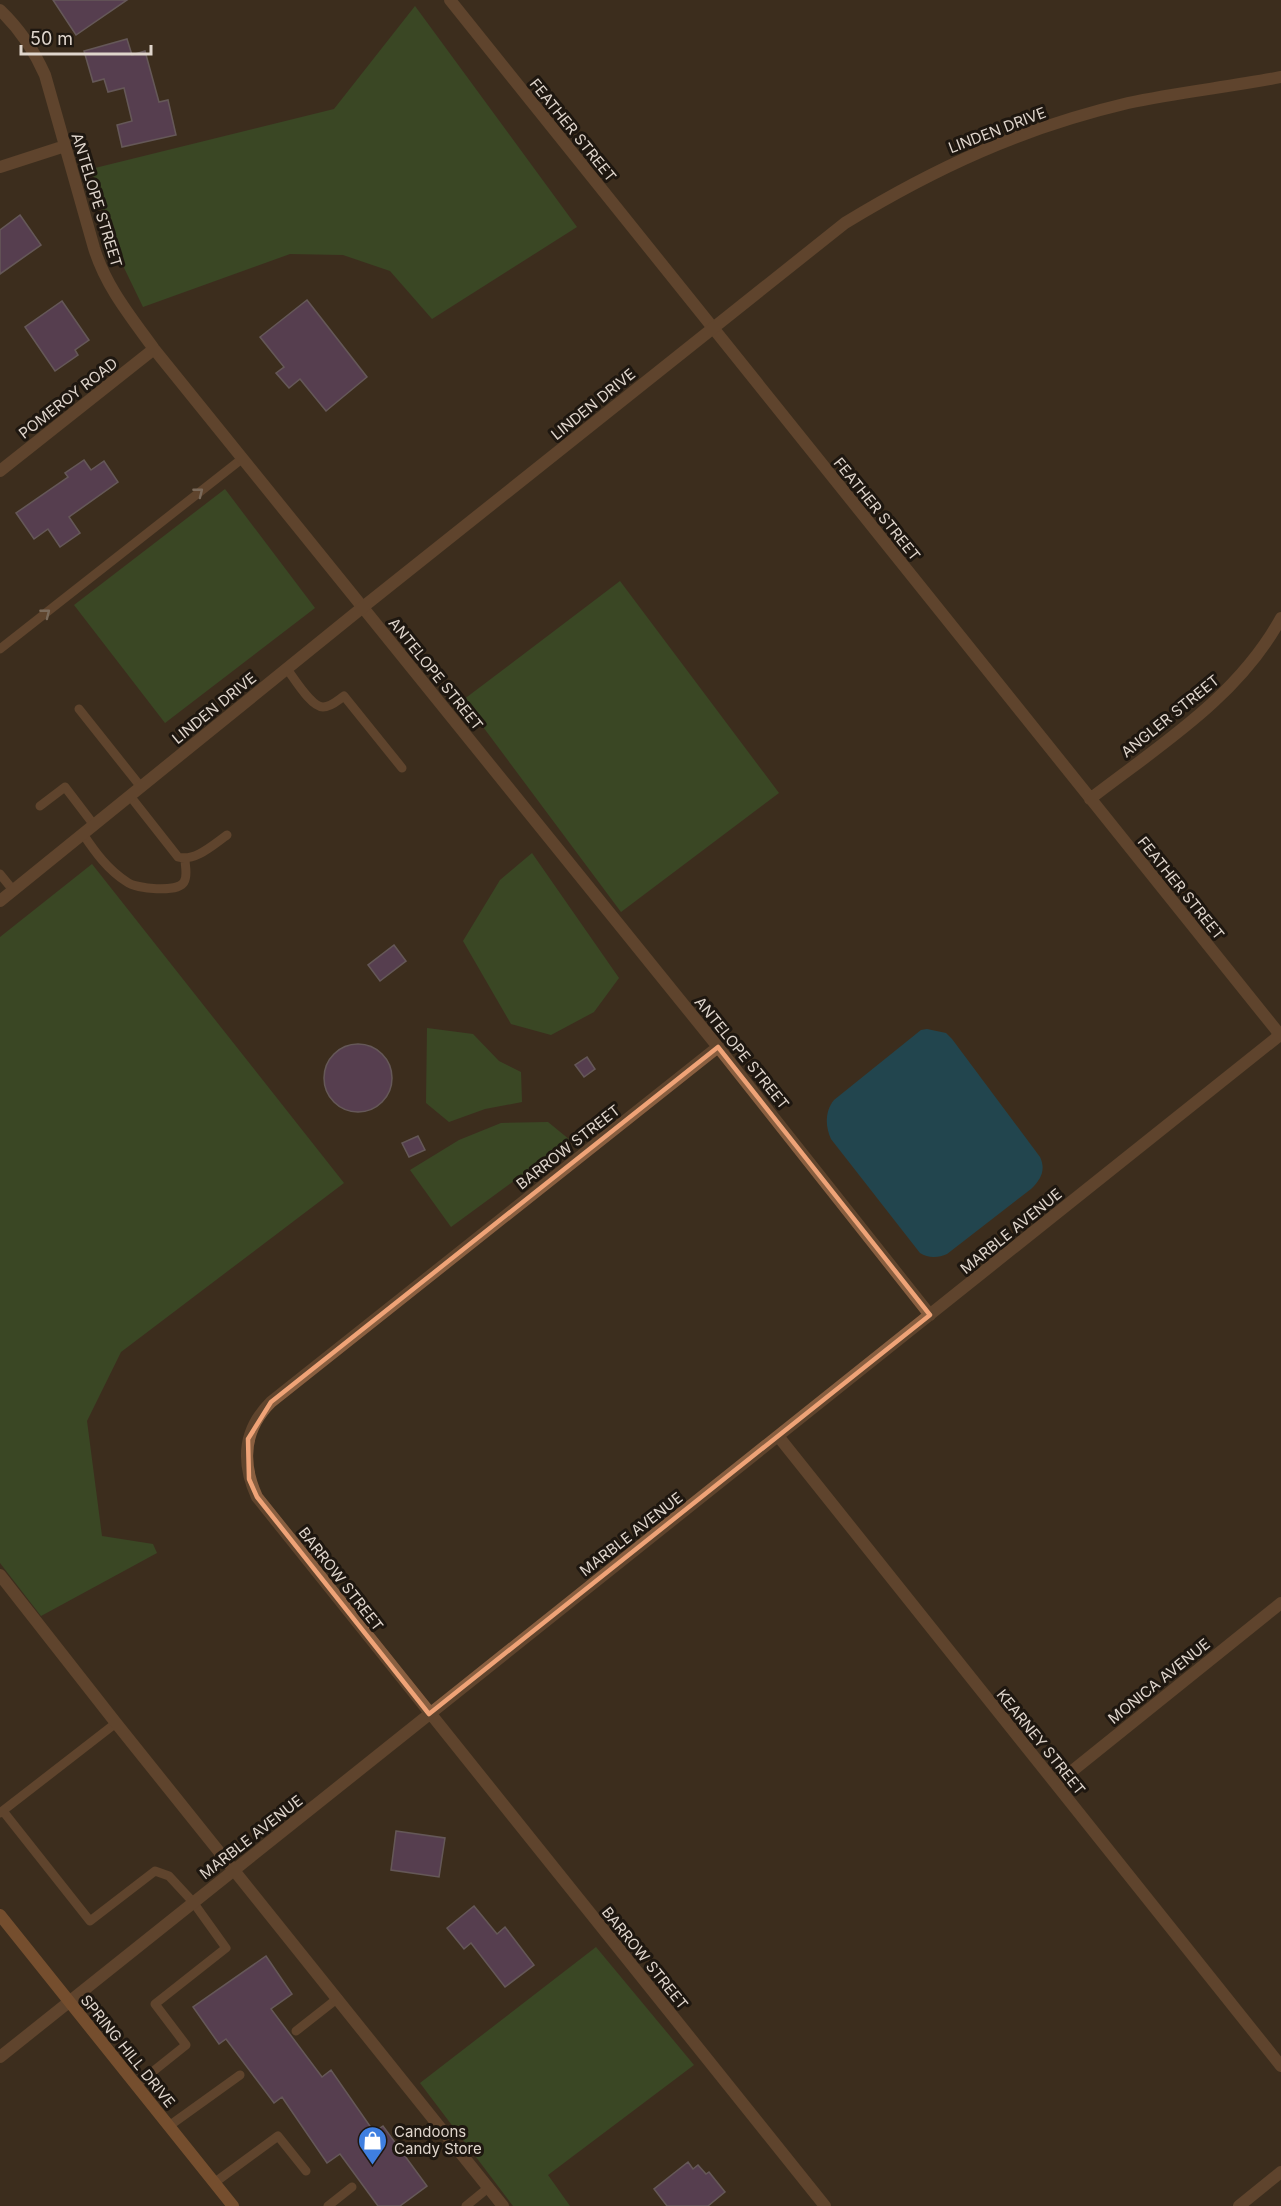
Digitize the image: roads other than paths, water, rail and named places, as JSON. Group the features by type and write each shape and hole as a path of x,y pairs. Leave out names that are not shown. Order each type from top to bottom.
{"main road":[{"name":"SPRING HILL DRIVE","path":"1,1918 233,2206"}],"street":[{"name":"FEATHER STREET","path":"450,0 1280,1036"},
{"name":"ANTELOPE STREET","path":"0,10 20,31 35,52 45,75 100,270 112,292 154,349 718,1047 930,1314"},
{"name":"LINDEN DRIVE","path":"0,901 712,327 845,223 902,188 955,161 1044,127 1119,106 1281,78"},
{"path":"0,167 65,146"},
{"name":"POMEROY ROAD","path":"0,471 154,349"},
{"name":"ANGLER STREET","path":"1090,799 1206,710 1254,659 1281,618"},
{"name":"MARBLE AVENUE","path":"0,2057 1280,1036"},
{"name":"BARROW STREET","path":"718,1047 271,1401 255,1421 248,1439 246,1461 249,1479 257,1497 825,2206"},
{"name":"KEARNEY STREET","path":"778,1436 1281,2066"},
{"path":"0,1575 116,1724 503,2206"},
{"name":"MONICA AVENUE","path":"1056,1784 1281,1603"},
{"path":"1239,2206 1281,2172"}],"lane":[{"path":"0,649 243,458"},
{"path":"287,669 314,705 322,707 333,704 344,696 402,768"},
{"path":"79,709 141,787"},
{"path":"40,806 65,787 94,825"},
{"path":"130,796 178,857 185,859 194,856 227,835"},
{"path":"83,834 98,855 117,875 129,884 145,888 177,888 183,885 186,879 185,859"},
{"path":"0,874 13,890"},
{"path":"116,1724 2,1812 90,1921 155,1871 169,1876 193,1902 226,1948 155,2004 186,2045 136,2085"},
{"path":"296,2031 338,1998"},
{"path":"169,2126 240,2075"},
{"path":"214,2183 278,2136 306,2171"},
{"path":"328,2206 352,2187"},
{"path":"466,2206 488,2188"}],"water":[{"path":"921,1030 946,1033 952,1039 1040,1157 1043,1166 1040,1178 1031,1189 947,1254 937,1257 920,1253 831,1139 827,1124 829,1109 834,1100"}],"place":[{"name":"Candoons Candy Store","path":"373,2166"}]}
